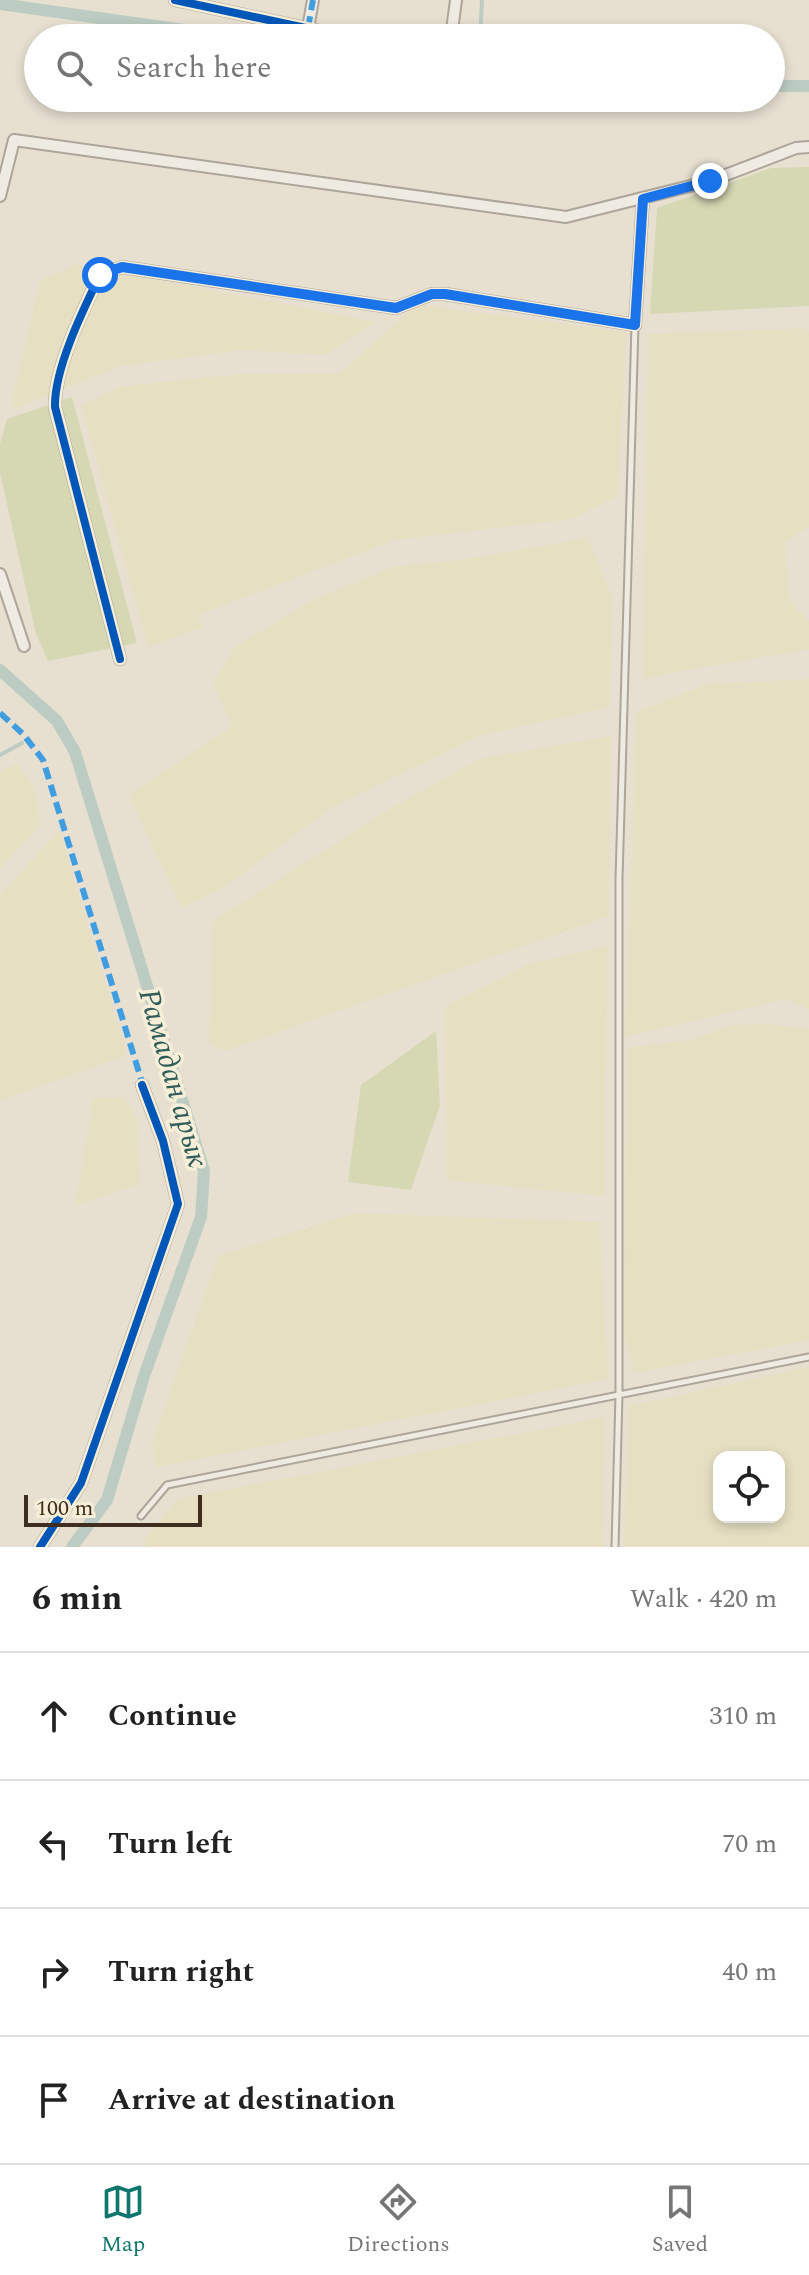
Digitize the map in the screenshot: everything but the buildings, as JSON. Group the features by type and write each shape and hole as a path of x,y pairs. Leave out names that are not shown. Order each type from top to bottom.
{"street":[{"path":"175,0 289,24"},
{"path":"309,24 313,0"},
{"path":"453,24 456,0"},
{"path":"0,196 14,140 566,217 710,181 796,148 809,147"},
{"path":"120,659 55,398 62,368 96,284 110,269 122,267 396,308 432,294 445,294 635,325 643,199"},
{"path":"0,574 24,646"},
{"path":"40,1547 81,1483 178,1204 163,1141 142,1085"}],"lane":[{"path":"615,1547 619,1395 619,879 635,325"},
{"path":"141,1516 167,1485 809,1357"}],"shaded area":[{"path":"77,264 375,322 325,355 242,350 121,366 13,409 13,397 40,281"},
{"path":"416,305 626,332 618,496 572,519 395,540 198,615 203,627 148,647 81,405 123,386 242,374 340,373"},
{"path":"806,328 809,333 809,527 785,543 789,600 809,621 809,649 643,678 648,334"},
{"path":"588,538 612,597 610,707 481,735 333,807 223,888 181,908 129,795 232,726 213,682 235,647 309,602 392,567 459,560"},
{"path":"809,679 809,1009 786,999 625,1037 637,712 707,684"},
{"path":"611,736 609,916 225,1051 209,1043 213,921 396,805 479,759"},
{"path":"17,763 33,786 41,825 0,868 0,772"},
{"path":"59,830 127,1055 0,1101 0,895"},
{"path":"607,946 605,1196 447,1180 445,1007 528,964"},
{"path":"769,1024 809,1029 809,1340 634,1373 624,1333 627,1048 690,1040 734,1025"},
{"path":"125,1097 137,1119 140,1184 75,1206 93,1098"},
{"path":"355,1213 600,1222 608,1379 157,1467 152,1443 218,1256"},
{"path":"809,1367 809,1547 624,1547 629,1406"},
{"path":"605,1417 603,1547 145,1547 144,1539 178,1499"}],"green space":[{"path":"809,167 809,306 650,314 657,208 771,168"},
{"path":"72,397 137,643 48,661 36,634 0,473 0,444 7,419"},
{"path":"436,1031 440,1105 411,1190 348,1182 361,1085"}],"waterway":[{"path":"481,24 482,0"},
{"name":"Рамадан арык","path":"0,4 142,24"},
{"name":"Рамадан арык","path":"785,86 809,86"},
{"name":"Рамадан арык","path":"0,670 57,721 75,752 204,1171 201,1217 144,1376 107,1500 72,1547"},
{"path":"0,755 22,743"}],"marked path":[{"path":"309,24 313,0"},
{"path":"0,713 23,734 43,760 145,1092"}],"cycle path":[{"path":"175,0 287,24"},
{"path":"120,659 55,407 64,358 100,275 122,267 396,308 432,294 445,294 635,325 643,199"},
{"path":"40,1547 81,1483 178,1204 163,1141 142,1085"}],"route":[{"path":"100,275 122,267 396,308 418,298 445,294 635,325 643,199 710,181"}]}
